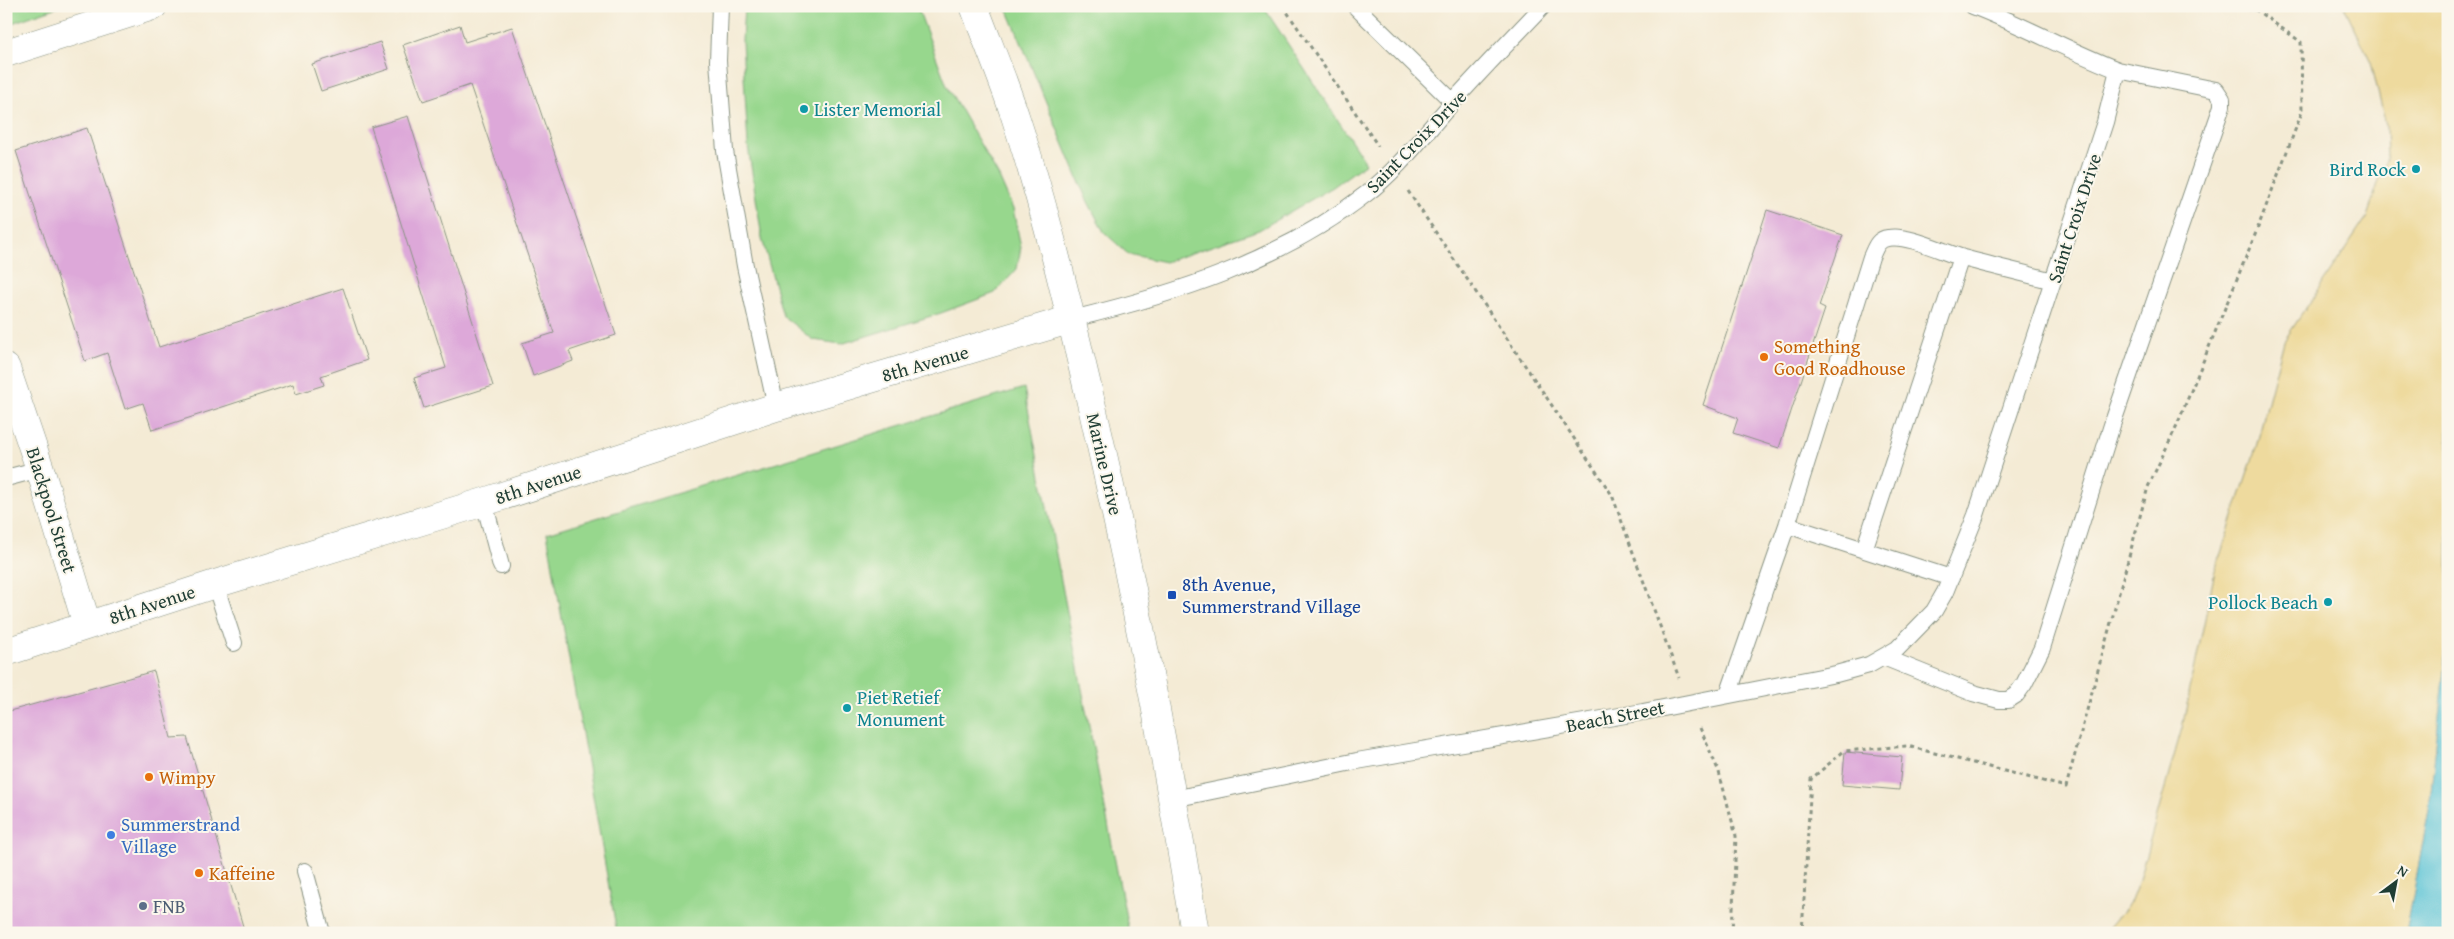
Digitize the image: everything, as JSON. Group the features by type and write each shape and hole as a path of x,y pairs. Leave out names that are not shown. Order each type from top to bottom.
{"street":[{"path":"6,53 154,6"},
{"name":"Marine Drive","path":"974,6 1016,118 1072,319 1122,538 1173,799 1195,933"},
{"name":"8th Avenue","path":"6,652 215,584 484,502 776,407 1072,319"},
{"name":"Blackpool Street","path":"6,368 40,469 87,625"}],"lane":[{"path":"720,6 718,60 725,151 745,266 776,407"},
{"path":"1355,6 1453,102"},
{"name":"Saint Croix Drive","path":"1072,319 1135,304 1216,277 1297,239 1366,195 1394,170 1453,102 1543,6"},
{"path":"1886,658 1973,693 1999,700 2008,700 2016,695 2024,684 2042,648 2127,380 2222,106 2222,99 2216,90 2118,70 2083,57 2020,25 1973,6"},
{"name":"Saint Croix Drive","path":"1976,515 2106,122 2118,70"},
{"path":"1728,695 1787,525 1871,257 1877,244 1882,239 1893,238 2053,281"},
{"path":"1864,550 1961,257"},
{"path":"6,478 40,469"},
{"path":"484,502 501,566"},
{"name":"Beach Street","path":"1173,799 1357,761 1728,695 1836,674 1869,665 1886,658 1897,649 1934,610 1951,578 1976,515"},
{"path":"1787,525 1951,578"},
{"path":"215,584 234,642"},
{"path":"305,871 322,933"}],"path":[{"path":"1283,6 1612,495 1688,702 1720,772 1736,836 1732,933"},
{"path":"1802,933 1811,779 1844,751 1906,746 2066,787 2148,487 2192,390 2257,230 2302,112 2301,42 2256,10 2196,6"}],"green space":[{"path":"6,6 61,6 6,25"},
{"path":"744,6 917,6 947,86 999,177 1013,209 1021,247 1017,269 995,293 941,313 841,344 813,340 783,316 762,238 748,146 742,41"},
{"path":"1006,6 1263,6 1366,163 1333,187 1259,230 1165,262 1128,254 1104,232 1086,198"},
{"path":"1024,388 1129,933 617,933 547,533"}],"sand":[{"name":"Pollock Beach","path":"2344,6 2448,6 2448,633 2429,810 2406,933 2104,933 2131,901 2138,883 2182,728 2215,571 2255,451 2284,341 2367,217 2387,156 2386,126 2371,62"}],"water":[{"path":"2448,633 2448,933 2406,933 2429,810"}],"building":[{"path":"460,25 465,42 512,27 616,335 569,351 573,361 533,376 522,343 554,333 470,85 423,101 403,45"},
{"path":"380,42 389,69 321,91 312,64"},
{"path":"408,116 493,386 424,408 414,378 446,368 371,127"},
{"path":"87,128 159,347 343,288 367,360 321,376 324,385 296,394 293,384 152,430 143,403 125,409 107,353 85,361 16,151"},
{"name":"Something Good Roadhouse","path":"1767,210 1843,235 1819,306 1825,309 1779,448 1733,433 1738,418 1703,405"},
{"name":"Summerstrand Village","path":"154,671 171,738 187,737 245,933 6,933 6,712"},
{"path":"1845,752 1902,757 1899,790 1842,785"}],"place":[{"name":"Lister Memorial","path":"804,109"},
{"name":"Bird Rock","path":"2416,169"},
{"name":"Something Good Roadhouse","path":"1764,357"},
{"name":"8th Avenue, Summerstrand Village","path":"1172,595"},
{"name":"Pollock Beach","path":"2328,602"},
{"name":"Piet Retief Monument","path":"847,708"},
{"name":"Wimpy","path":"149,777"},
{"name":"Summerstrand Village","path":"111,835"},
{"name":"Kaffeine","path":"199,873"},
{"name":"FNB","path":"143,906"}]}
